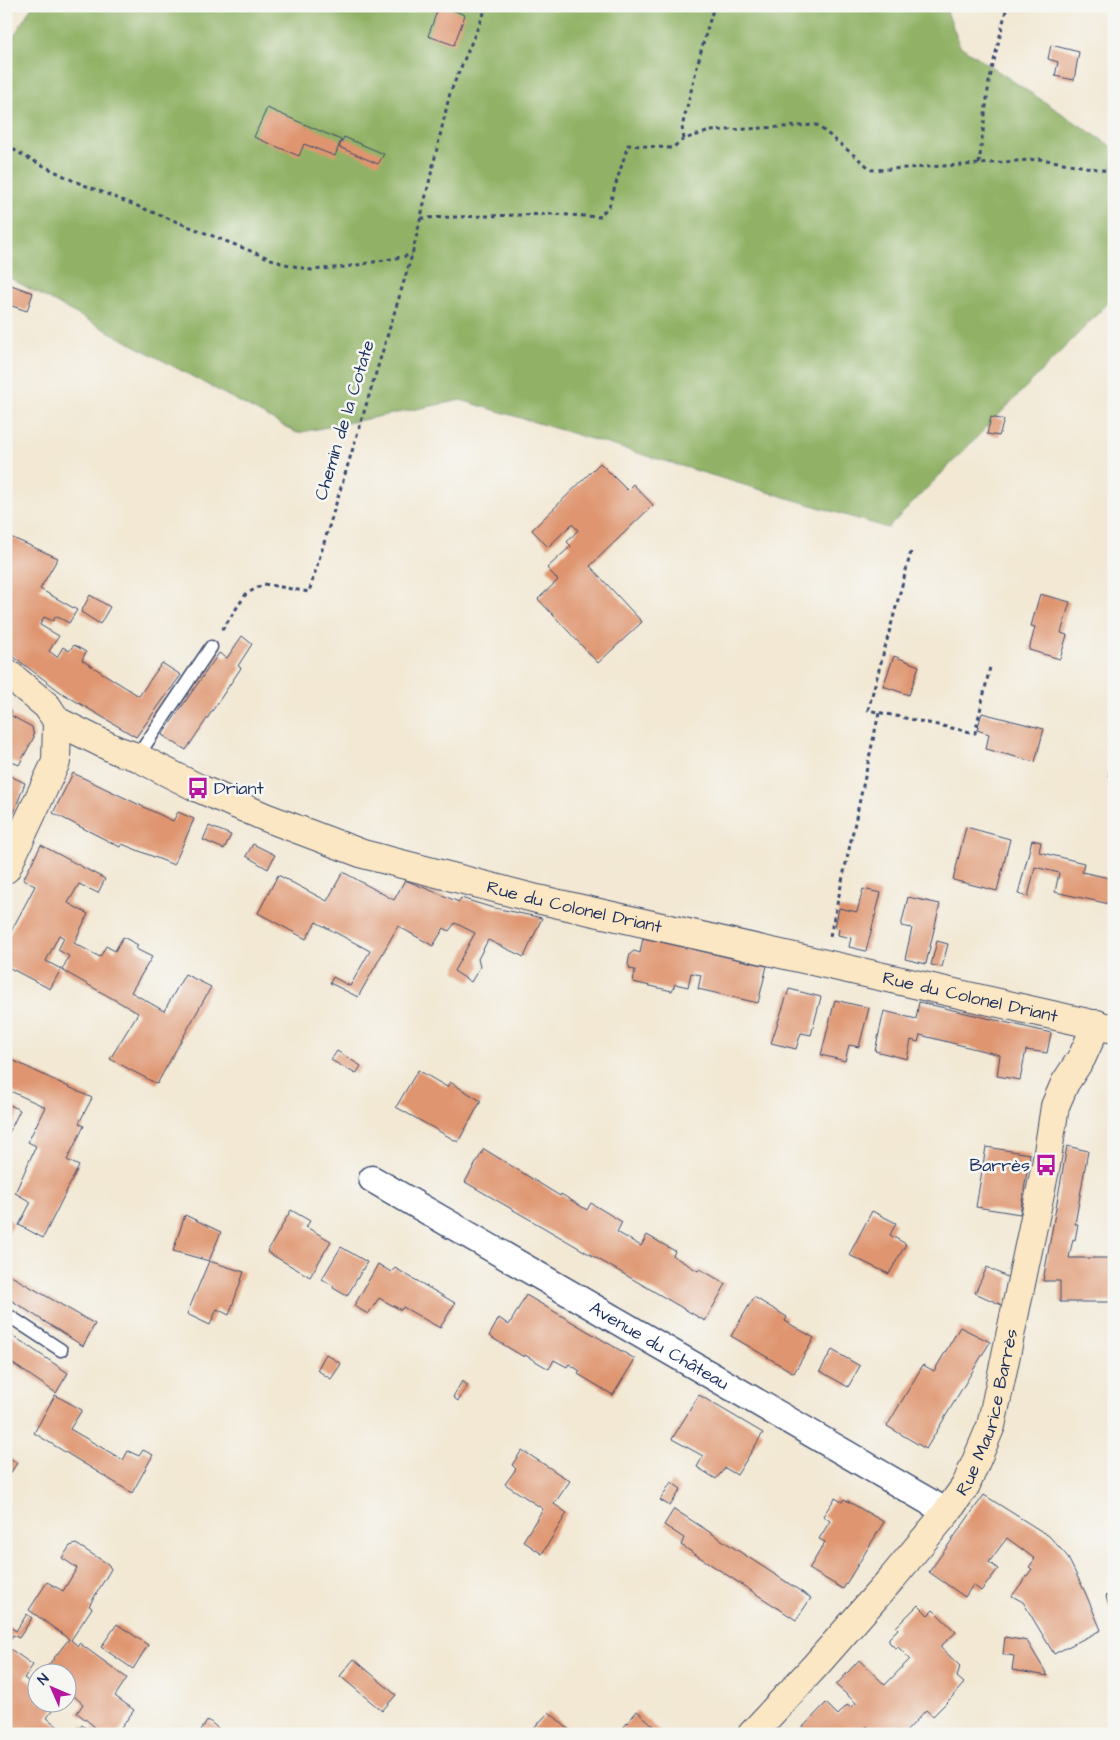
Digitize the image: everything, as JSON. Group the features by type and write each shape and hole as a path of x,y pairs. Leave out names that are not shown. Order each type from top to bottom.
{"main road":[{"path":"6,672 47,706 57,721 56,762 6,869"},
{"name":"Rue du Colonel Driant","path":"57,721 116,750 137,757 198,788 265,817 363,854 547,901 1106,1026"},
{"name":"Rue Maurice Barrès","path":"752,1734 841,1636 947,1512 966,1485 991,1426 1046,1165 1055,1106 1065,1083 1106,1026"}],"street":[{"name":"Avenue du Château","path":"372,1179 947,1512"}],"lane":[{"path":"137,757 211,647"},
{"path":"6,1314 61,1350"}],"path":[{"name":"Chemin de la Cotate","path":"211,647 246,594 264,584 309,592 412,255 450,93 487,6"},
{"path":"684,139 682,127 714,6"},
{"path":"980,164 989,82 1007,6"},
{"path":"421,218 552,214 599,217 609,206 628,146 672,148 684,139 710,131 817,125 872,170 1040,159 1114,172"},
{"path":"6,145 74,181 281,263 311,270 346,267 412,255"},
{"path":"911,552 868,710 975,733 990,667"},
{"path":"823,963 879,713"}],"green space":[{"path":"32,6 945,6 960,46 1114,148 1114,297 888,528 461,400 297,433 6,276 6,49"}],"building":[{"path":"439,6 465,15 454,45 428,36"},
{"path":"1051,45 1079,52 1074,80 1055,76 1058,62 1048,59"},
{"path":"267,108 341,140 335,156 304,144 299,156 254,137"},
{"path":"344,137 384,154 378,164 339,147"},
{"path":"6,283 33,293 27,311 6,304"},
{"path":"991,417 1004,420 999,436 987,434"},
{"path":"600,463 627,490 633,484 653,505 590,566 642,622 598,663 538,599 558,580 547,568 571,546 567,542 578,530 572,524 548,547 532,530"},
{"path":"6,535 58,558 40,589 77,610 69,623 56,616 53,621 44,617 40,625 59,636 49,651 57,657 63,647 69,651 74,645 86,652 82,660 139,696 162,663 181,675 136,737 62,693 6,651 6,638 12,630 6,626"},
{"path":"1040,594 1070,602 1061,633 1067,635 1060,659 1029,650 1035,627 1031,626"},
{"path":"90,595 110,607 100,624 81,612"},
{"path":"242,636 252,644 238,666 241,668 186,750 162,735 219,653 227,658"},
{"path":"894,656 919,666 909,695 883,686"},
{"path":"6,707 12,711 10,715 32,727 34,737 19,765 6,759"},
{"path":"982,713 1044,729 1035,762 986,749 989,734 977,730"},
{"path":"1112,760 1114,761 1114,777 1108,776"},
{"path":"73,773 173,821 178,812 194,819 174,865 122,844 120,847 53,813"},
{"path":"6,774 25,783 14,812 6,824"},
{"path":"209,826 231,835 224,849 203,840"},
{"path":"966,827 1010,839 997,891 953,880"},
{"path":"1032,840 1041,842 1039,852 1084,863 1082,872 1114,879 1114,905 1055,892 1059,873 1035,867 1028,897 1018,894"},
{"path":"253,844 275,855 268,869 246,856"},
{"path":"41,845 105,879 98,893 79,884 68,903 88,914 74,943 100,957 106,946 115,951 123,937 138,945 136,949 152,957 131,992 164,1011 185,974 211,987 157,1084 110,1059 138,1013 62,970 69,956 58,950 64,938 59,935 46,961 61,969 50,989 6,966 6,941 35,886 23,880"},
{"path":"343,872 394,900 405,880 459,902 461,898 490,907 542,918 524,957 488,940 478,959 480,967 471,982 454,971 475,933 455,923 449,931 444,928 433,946 398,926 358,997 330,983 333,977 350,986 370,951 316,922 306,939 258,913 278,875 327,901"},
{"path":"863,889 881,893 866,951 849,947 851,938 838,935 839,929 835,927 839,908 857,912"},
{"path":"908,897 940,904 926,964 905,959 912,928 901,926"},
{"path":"643,938 767,966 758,1003 698,989 701,975 691,973 688,987 675,984 672,991 633,982 635,970 630,969 628,964 630,954 634,951 640,953"},
{"path":"937,941 948,944 942,967 931,965"},
{"path":"789,989 821,997 811,1035 801,1033 796,1049 771,1043"},
{"path":"835,1000 869,1008 859,1047 849,1045 845,1061 821,1055"},
{"path":"919,1002 1051,1033 1047,1053 1026,1050 1020,1080 997,1076 1000,1055 920,1035 918,1042 911,1040 907,1059 875,1051 884,1011 916,1019"},
{"path":"337,1051 361,1066 356,1074 331,1060"},
{"path":"6,1057 92,1098 79,1123 84,1126 67,1160 79,1166 43,1238 19,1225 31,1202 15,1193 36,1146 28,1142 45,1107 6,1089"},
{"path":"418,1070 447,1087 450,1082 481,1101 458,1142 396,1107"},
{"path":"6,1103 20,1110 6,1139"},
{"path":"1067,1146 1088,1151 1075,1224 1078,1224 1069,1258 1114,1258 1114,1302 1060,1302 1060,1281 1043,1281"},
{"path":"986,1147 1030,1154 1020,1214 976,1207"},
{"path":"484,1149 560,1196 561,1194 587,1210 591,1203 622,1222 617,1232 641,1246 647,1235 675,1251 673,1256 698,1271 700,1269 726,1284 705,1321 465,1182"},
{"path":"291,1210 310,1221 306,1227 331,1241 310,1277 267,1252"},
{"path":"872,1211 896,1223 890,1235 906,1244 889,1274 849,1255"},
{"path":"185,1215 221,1232 209,1261 173,1251"},
{"path":"6,1218 14,1223 9,1232 6,1231"},
{"path":"341,1247 367,1262 347,1296 322,1279"},
{"path":"209,1261 244,1272 229,1315 217,1309 210,1325 187,1314"},
{"path":"378,1264 391,1272 395,1268 455,1303 440,1328 403,1307 401,1310 379,1298 368,1314 354,1306"},
{"path":"987,1267 1009,1278 1004,1306 975,1293"},
{"path":"6,1273 95,1324 83,1346 6,1297"},
{"path":"526,1295 635,1359 613,1395 578,1374 580,1371 569,1364 567,1367 554,1360 549,1369 525,1355 524,1357 489,1336 499,1318 509,1325"},
{"path":"754,1297 787,1317 785,1321 814,1338 794,1373 731,1336"},
{"path":"960,1327 990,1342 926,1449 887,1426 923,1365 934,1371"},
{"path":"6,1331 68,1373 56,1393 6,1359"},
{"path":"832,1350 860,1366 848,1387 820,1371"},
{"path":"326,1354 341,1364 331,1379 317,1370"},
{"path":"462,1381 468,1385 458,1401 453,1397"},
{"path":"55,1395 82,1410 70,1429 123,1460 128,1451 139,1456 143,1450 153,1455 132,1493 34,1433"},
{"path":"699,1395 763,1433 737,1475 725,1468 716,1479 697,1467 703,1456 672,1439"},
{"path":"522,1450 570,1481 554,1504 567,1513 542,1554 523,1541 543,1509 505,1484 516,1469 512,1465"},
{"path":"6,1455 17,1463 6,1480"},
{"path":"671,1482 681,1489 670,1506 660,1500"},
{"path":"984,1495 1049,1536 1067,1556 1101,1630 1054,1654 1023,1602 1012,1596 1032,1569 1029,1567 1035,1559 1007,1538 989,1562 998,1569 981,1591 973,1585 965,1597 929,1572"},
{"path":"835,1498 842,1502 844,1499 884,1522 843,1589 809,1569 825,1542 819,1539 830,1521 823,1516"},
{"path":"674,1509 811,1598 796,1620 681,1545 684,1538 664,1525"},
{"path":"76,1544 108,1564 111,1569 89,1606 92,1608 71,1640 78,1646 79,1643 127,1678 115,1696 134,1710 117,1734 76,1734 82,1725 91,1732 94,1726 77,1713 83,1704 78,1700 78,1662 51,1662 69,1639 29,1610 47,1582 63,1591 77,1568 62,1558 70,1546"},
{"path":"1114,1591 1114,1618 1113,1619 1106,1596"},
{"path":"918,1605 928,1615 933,1610 956,1632 940,1647 960,1666 957,1677 964,1683 952,1697 933,1716 926,1710 906,1732 908,1734 876,1734 867,1726 860,1734 796,1734 826,1703 838,1715 847,1705 851,1708 856,1703 836,1685 859,1660 885,1685 910,1659 898,1647 895,1648 889,1642 889,1638 898,1629 896,1627"},
{"path":"27,1614 32,1618 19,1638 13,1635 6,1646 7,1625 16,1631"},
{"path":"117,1624 148,1645 133,1669 101,1647"},
{"path":"1005,1637 1027,1641 1048,1676 1012,1670 1014,1656 1003,1654"},
{"path":"6,1646 29,1662 28,1672 24,1678 28,1681 28,1712 51,1712 47,1718 67,1734 6,1734"},
{"path":"354,1659 396,1695 382,1711 340,1676"},
{"path":"637,1711 655,1727 664,1734 618,1734"},
{"path":"549,1712 574,1734 538,1734 533,1729"},
{"path":"208,1720 225,1734 198,1734"}],"place":[{"name":"Driant","path":"198,788"},
{"name":"Barrès","path":"1046,1165"}]}
